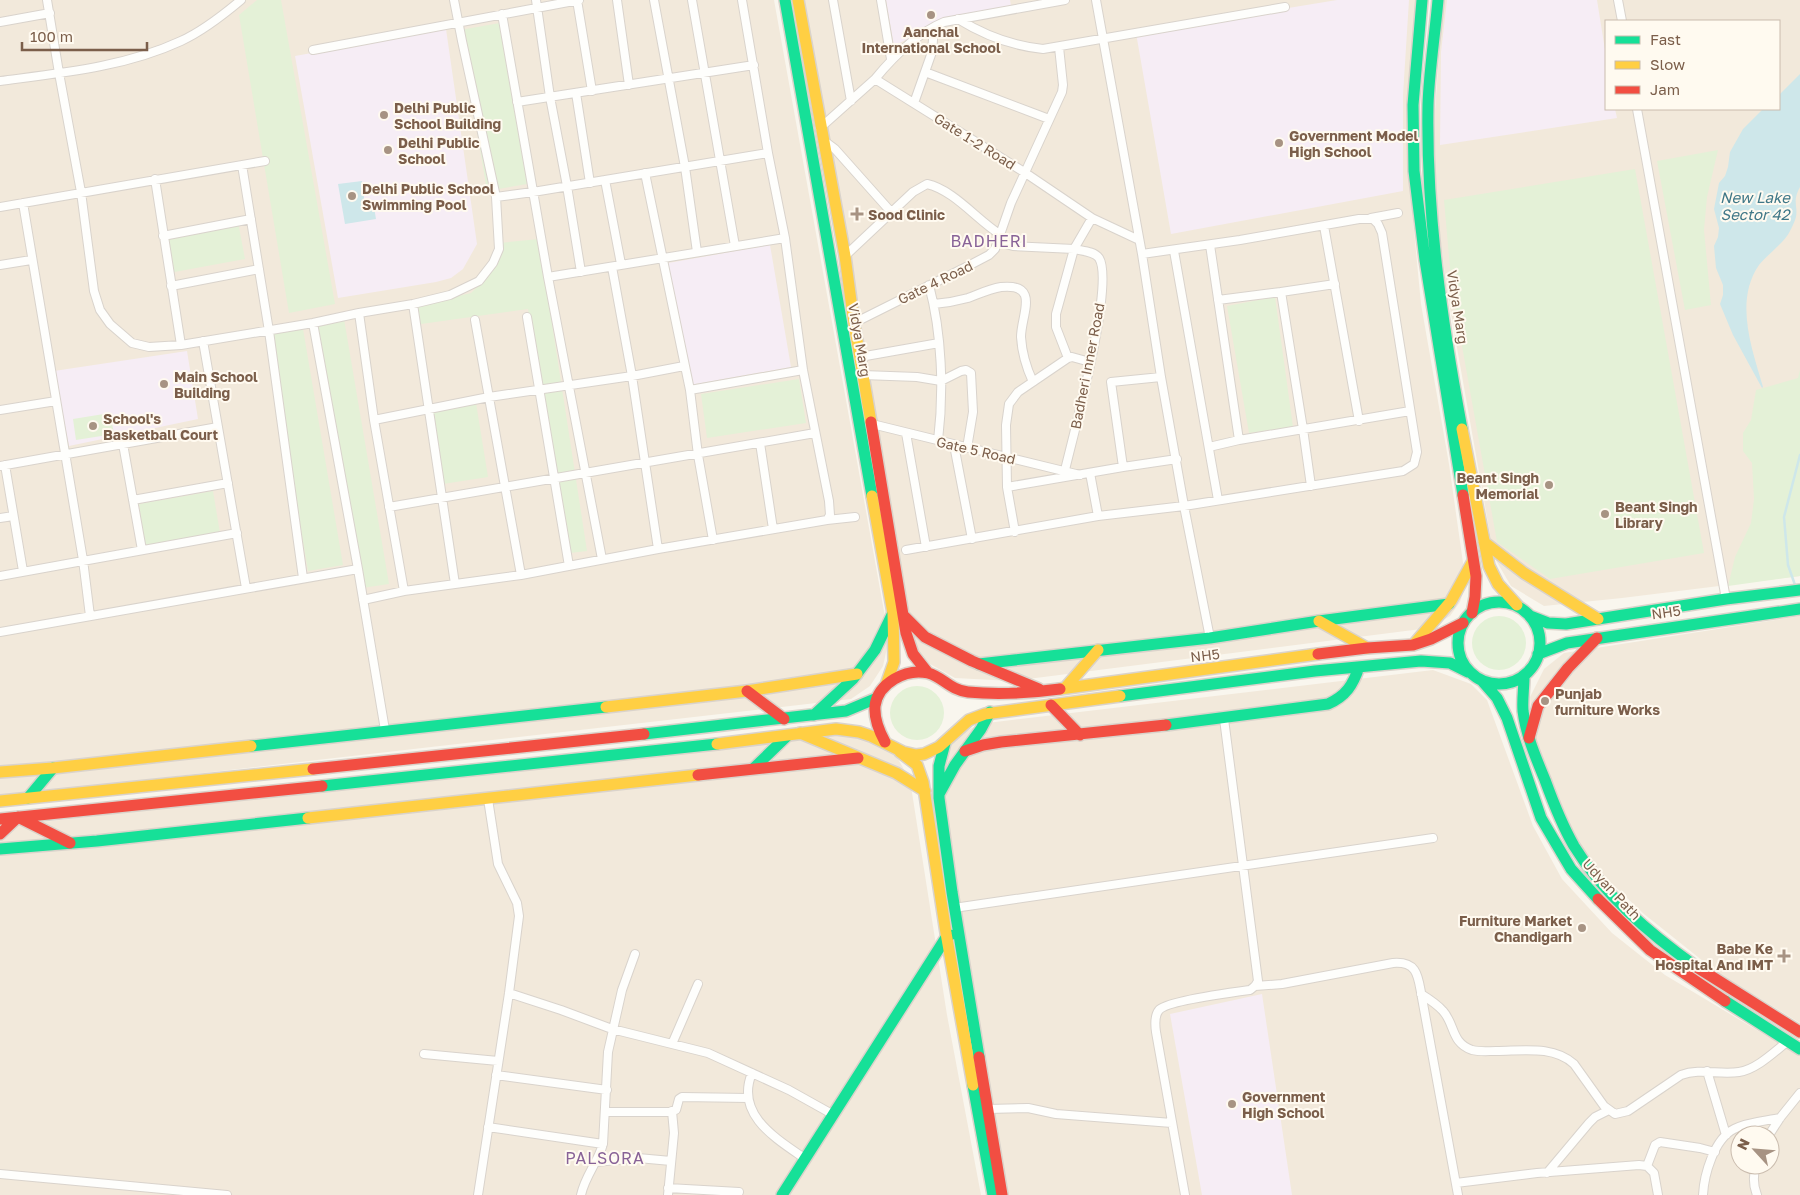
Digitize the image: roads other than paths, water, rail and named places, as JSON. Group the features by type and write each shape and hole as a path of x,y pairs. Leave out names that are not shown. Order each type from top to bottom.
{"main road":[{"name":"Vidya Marg","path":"785,0 898,614 913,654 928,673"},
{"name":"Vidya Marg","path":"798,0 821,134 845,256 854,323 872,424 898,614 894,662 886,685"},
{"name":"Vidya Marg","path":"1422,0 1413,105 1414,171 1425,260 1476,576 1472,613"},
{"name":"Vidya Marg","path":"1438,0 1428,103 1428,168 1435,259 1460,418 1491,575 1499,588 1517,606"},
{"path":"1484,542 1524,572 1598,619"},
{"path":"1413,645 1449,604 1473,561"},
{"name":"NH5","path":"928,673 942,680 948,686 966,692 1042,691 1367,648 1413,645 1431,639 1463,623 1483,604 1497,601 1517,606 1530,616 1548,623 1566,624 1726,599 1800,590"},
{"path":"979,664 1210,638 1319,620 1449,604"},
{"name":"NH5","path":"1530,616 1537,628 1540,640 1538,654 1567,644 1597,638 1800,609"},
{"path":"814,715 857,674 898,614 925,637 979,664 1042,691"},
{"path":"1319,620 1367,648"},
{"path":"1463,623 1457,634 1459,657 1468,672"},
{"path":"1529,738 1538,706 1568,668 1597,638"},
{"path":"1066,688 1098,650"},
{"path":"900,752 915,755 933,751 971,719 990,712 1422,661 1450,663 1483,682 1497,685 1516,681 1524,677 1538,654"},
{"path":"965,751 1001,742 1224,719 1328,704 1339,700 1348,693 1359,667"},
{"path":"885,742 876,727 875,705 877,698 886,685 900,675 914,672 928,673"},
{"path":"0,772 53,768 747,691 857,674"},
{"name":"Udyan Path","path":"1524,677 1523,711 1529,738 1563,825 1594,875 1644,928 1688,960 1800,1032"},
{"name":"Udyan Path","path":"1483,682 1497,698 1507,718 1541,818 1571,869 1611,913 1650,950 1697,983 1800,1049"},
{"path":"747,691 784,719"},
{"path":"1,800 497,750 846,712 877,698"},
{"path":"1051,705 1080,735"},
{"path":"939,794 955,765 990,712"},
{"path":"0,819 481,770 787,736 835,728 854,730 885,742 917,766 925,791 988,1110 1002,1195"},
{"path":"800,733 896,773 925,791"},
{"path":"754,768 787,736"},
{"path":"948,738 939,766 939,794 954,908 953,934 992,1195"},
{"path":"0,849 488,799 754,768 858,758"},
{"path":"28,798 53,768"},
{"path":"0,834 18,817"},
{"path":"18,817 70,843"},
{"path":"782,1195 832,1114 953,934"}],"street":[{"path":"47,0 81,192 94,291 100,310 110,324 132,343 149,347 180,345 269,331 359,312 413,304 459,292 479,281 484,276 498,249 496,197 454,0"},
{"path":"0,82 132,59 182,41 209,25 240,0"},
{"path":"313,50 502,14 536,4 578,0 592,91"},
{"path":"617,0 629,85"},
{"path":"654,0 685,167 697,252"},
{"path":"692,0 735,246"},
{"path":"742,0 768,153 785,238 803,370 829,501 830,514 827,520"},
{"path":"833,0 850,101"},
{"path":"881,0 891,59"},
{"path":"892,213 821,134 850,101 875,79 891,59 934,27 944,22 1018,4 1065,0"},
{"path":"1096,0 1142,254 1184,506 1210,638"},
{"path":"1618,0 1622,20"},
{"path":"536,4 550,97 568,186 581,272"},
{"path":"958,19 980,33 994,38 1031,48 1043,49 1285,7"},
{"path":"0,22 50,13"},
{"path":"502,14 548,277 602,559"},
{"path":"914,103 932,52 934,27"},
{"path":"1000,239 1006,213 1062,92 1059,47"},
{"path":"517,102 754,65"},
{"path":"925,72 1049,120"},
{"name":"Gate 1-2 Road","path":"875,79 1024,172 1092,218 1139,240"},
{"path":"576,94 590,182"},
{"path":"1637,110 1726,599"},
{"path":"496,197 768,153"},
{"path":"0,206 265,161"},
{"path":"242,165 269,331 303,578"},
{"path":"645,173 690,390 698,455 713,540"},
{"path":"155,179 180,345"},
{"path":"605,180 622,264"},
{"path":"845,256 913,192 927,184 945,190 1000,239"},
{"path":"23,203 31,260 83,560 90,616"},
{"path":"1142,254 1174,251 1398,213"},
{"path":"1068,358 1056,327 1056,314 1074,249 1092,218"},
{"path":"906,550 1098,516 1184,506 1403,471 1411,467 1417,452 1382,233 1378,224 1371,218"},
{"path":"163,236 251,219"},
{"path":"1324,226 1359,420"},
{"path":"548,277 785,238"},
{"name":"Badheri Inner Road","path":"1000,239 1013,246 1074,249 1092,253 1098,257 1101,264 1100,313 1065,470"},
{"name":"Gate 4 Road","path":"854,323 990,254 1000,239"},
{"path":"1210,245 1239,440"},
{"path":"1174,251 1218,500"},
{"path":"0,265 31,260"},
{"path":"612,267 632,376 658,549"},
{"path":"171,286 259,268"},
{"path":"1218,300 1335,284"},
{"path":"929,285 934,304 939,343 942,414 938,441"},
{"path":"934,304 960,300 1000,287 1021,290 1025,293 1027,299 1022,330 1024,357 1033,382"},
{"path":"1281,292 1311,486"},
{"path":"413,304 455,584"},
{"path":"359,312 374,420 404,591"},
{"path":"527,317 569,566"},
{"path":"475,320 521,575"},
{"path":"313,323 385,730"},
{"path":"203,341 246,588"},
{"path":"860,357 939,343"},
{"path":"1015,532 1007,487 1006,426 1009,404 1018,392 1068,358 1090,362"},
{"path":"374,420 489,397 632,376 684,366"},
{"path":"690,390 803,370"},
{"path":"863,375 917,377 941,381 961,371 966,370 971,373 973,412 967,448"},
{"path":"1123,467 1111,382 1161,376"},
{"path":"0,410 56,401"},
{"path":"1209,446 1410,411"},
{"name":"Gate 5 Road","path":"872,424 1080,475"},
{"path":"23,571 2,466 218,427"},
{"path":"389,507 645,462 698,455 814,433"},
{"path":"906,433 926,547"},
{"path":"760,443 773,529"},
{"path":"123,444 142,550"},
{"path":"954,445 972,539"},
{"path":"1007,487 1123,467 1177,460"},
{"path":"1090,473 1098,516"},
{"path":"133,500 228,483"},
{"path":"0,518 13,516"},
{"path":"363,600 404,591 521,575 658,549 855,516"},
{"path":"0,576 237,533"},
{"path":"0,632 358,569"},
{"path":"1185,1195 1156,1032 1157,1012 1161,1007 1168,1005 1250,990 1258,981 1224,719"},
{"path":"478,1195 519,916 517,904 498,864 488,799"},
{"path":"954,908 1433,838"},
{"path":"581,1195 603,1144 607,1090 606,1062 624,981 635,954"},
{"path":"1255,986 1282,984 1402,962 1414,969 1417,974 1421,994 1458,1195"},
{"path":"672,1044 698,984"},
{"path":"509,993 612,1029 708,1053 789,1090 832,1114"},
{"path":"1421,994 1442,1010 1455,1036 1470,1049 1482,1051 1551,1052 1568,1058 1609,1110 1615,1114 1628,1112 1681,1075 1690,1071 1738,1072 1749,1069 1788,1041"},
{"path":"424,1054 498,1060"},
{"path":"1707,1071 1726,1135"},
{"path":"752,1073 748,1086 748,1098 753,1112 760,1123 804,1158"},
{"path":"496,1075 607,1090"},
{"path":"1775,1125 1800,1093"},
{"path":"605,1112 672,1111 676,1110 679,1099 682,1097 748,1098"},
{"path":"988,1110 1028,1108 1056,1114 1172,1123"},
{"path":"1547,1173 1589,1123 1595,1117 1609,1110"},
{"path":"672,1111 674,1133 668,1192 739,1192"},
{"path":"1704,1195 1706,1178 1715,1152 1726,1135 1734,1129 1780,1118"},
{"path":"488,1127 603,1144"},
{"path":"1647,1166 1655,1146 1660,1142 1715,1152"},
{"path":"596,1162 638,1158 671,1161"},
{"path":"1456,1183 1629,1164 1647,1166 1654,1173 1658,1195"},
{"path":"0,1174 227,1195"},
{"path":"1755,1175 1757,1195"}],"water":[{"name":"New Lake Sector 42","path":"1800,74 1800,187 1796,200 1796,217 1788,235 1759,265 1752,279 1746,309 1750,341 1762,388 1733,335 1720,304 1723,295 1723,285 1716,268 1714,246 1719,228 1714,209 1719,183 1725,176 1730,152 1743,129 1762,110 1780,110 1780,94"},
{"name":"Delhi Public School Swimming Pool","path":"362,181 365,206 374,207 376,219 345,224 338,184"}],"waterway":[{"path":"1795,585 1788,565 1784,517 1800,455"}],"place":[{"name":"Aanchal International School","path":"931,15"},
{"name":"Delhi Public School Building","path":"384,115"},
{"name":"Government Model High School","path":"1279,143"},
{"name":"Delhi Public School","path":"388,150"},
{"name":"Delhi Public School Swimming Pool","path":"352,196"},
{"name":"Sood Clinic","path":"857,214"},
{"name":"Main School Building","path":"164,384"},
{"name":"School's Basketball Court","path":"93,426"},
{"name":"Beant Singh Memorial","path":"1549,485"},
{"name":"Beant Singh Library","path":"1605,514"},
{"name":"Punjab furniture Works","path":"1545,701"},
{"name":"Furniture Market Chandigarh","path":"1582,928"},
{"name":"Babe Ke Hospital And IMT","path":"1784,956"},
{"name":"Government High School","path":"1232,1104"}],"district":[{"name":"BADHERI","path":"989,241"},
{"name":"PALSORA","path":"605,1158"}]}
